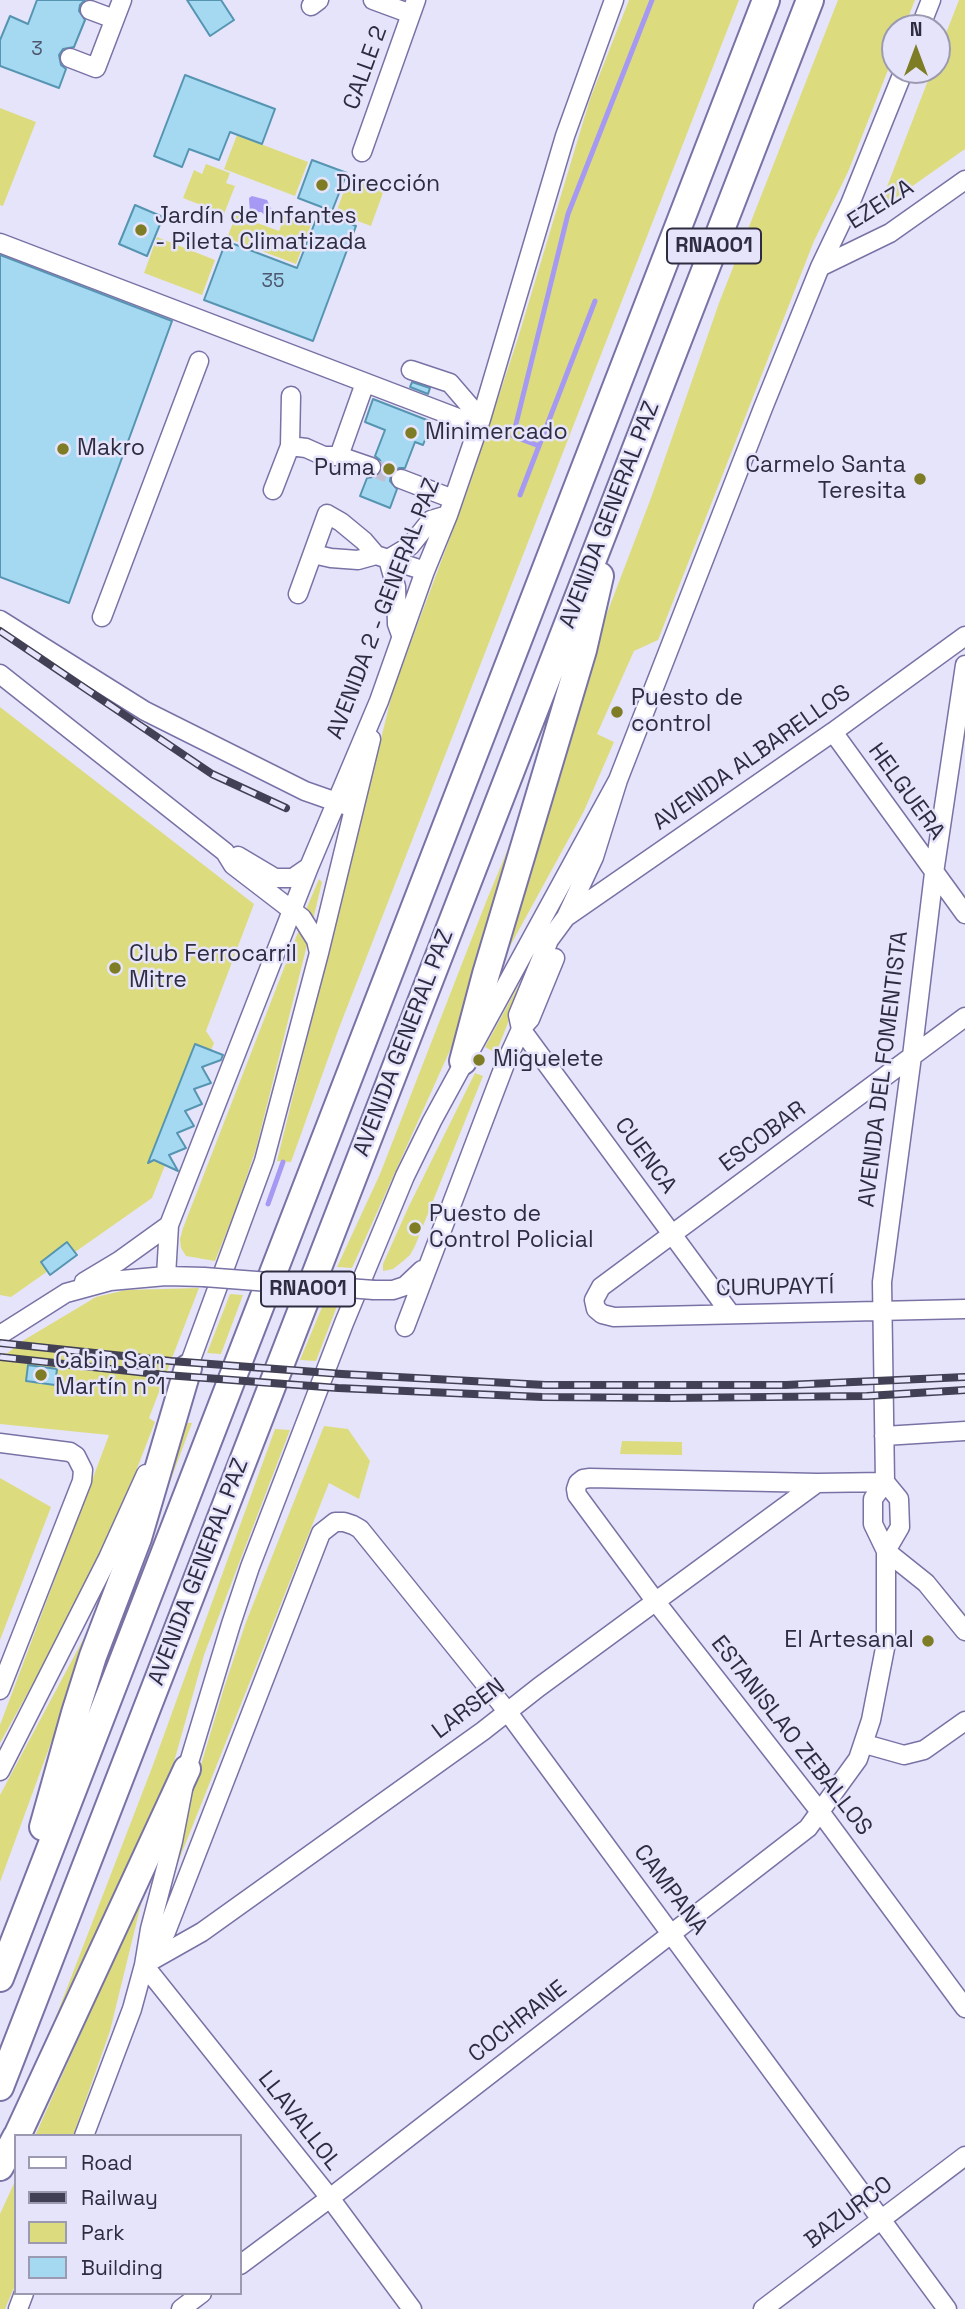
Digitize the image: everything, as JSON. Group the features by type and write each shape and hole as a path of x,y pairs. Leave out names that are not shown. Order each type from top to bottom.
{"highway":[{"name":"AVENIDA GENERAL PAZ","path":"4,1968 766,0"},
{"name":"AVENIDA GENERAL PAZ","path":"0,2087 810,0"},
{"path":"463,1061 486,974 583,650 618,493"},
{"path":"4,1968 75,1713 93,1656 138,1538 188,1368"},
{"path":"17,2134 187,1769"},
{"path":"0,2167 14,2140"}],"street":[{"path":"70,58 96,68 122,0"},
{"path":"373,0 413,7"},
{"name":"AVENIDA 2 - GENERAL PAZ","path":"166,1276 169,1225 335,801 379,701 450,507 480,423 565,136 614,0"},
{"name":"CALLE 2","path":"362,152 413,7"},
{"path":"90,10 114,19"},
{"name":"AVENIDA GENERAL PAZ","path":"405,1327 520,1029 530,1019 560,945 566,917 594,857 618,780 768,396 898,84"},
{"name":"EZEIZA","path":"820,267 890,233 965,180"},
{"path":"0,243 365,383 480,423"},
{"path":"102,617 199,361"},
{"path":"411,370 450,383 480,423"},
{"path":"339,456 365,383"},
{"path":"273,490 290,446 291,396"},
{"path":"290,446 306,448 324,456 339,456 371,467"},
{"path":"313,554 358,560 382,557 410,546 431,520 450,507 401,479"},
{"path":"298,594 327,514 341,522 382,557 425,572"},
{"path":"382,557 396,587 397,624 401,635"},
{"path":"0,620 145,711 299,788 355,808"},
{"name":"AVENIDA ALBARELLOS","path":"566,917 833,732 965,636"},
{"name":"AVENIDA DEL FOMENTISTA","path":"821,1813 858,1759 865,1744 886,1643 886,1551 873,1524 873,1499 885,1482 881,1282 934,873 965,666"},
{"path":"0,674 225,852 233,865 292,910 310,928 319,953"},
{"path":"0,1771 131,1511 188,1368 264,1161 319,953 379,701"},
{"name":"HELGUERA","path":"833,732 965,914"},
{"name":"AVENIDA GENERAL PAZ","path":"85,2134 132,2009 145,1965 150,1928 173,1841 187,1769 250,1567 344,1323 405,1176 463,1061 618,780"},
{"path":"225,852 241,857 275,878 293,878 309,867"},
{"name":"ESCOBAR","path":"594,1300 601,1287 965,1017"},
{"name":"CUENCA","path":"520,1029 730,1313"},
{"path":"0,1335 119,1261 169,1225"},
{"path":"66,1293 110,1281 166,1276 393,1290 415,1279 427,1265"},
{"name":"CURUPAYTÍ","path":"594,1300 596,1309 602,1314 614,1317 965,1309"},
{"path":"884,1436 965,1431"},
{"path":"0,1443 70,1452 80,1461 83,1469 82,1481 0,1690"},
{"name":"ESTANISLAO ZEBALLOS","path":"817,1483 590,1478 583,1479 576,1489 577,1495 656,1602 821,1813 965,2008"},
{"path":"817,1483 885,1482"},
{"name":"AVENIDA DEL FOMENTISTA","path":"885,1482 899,1499 900,1527 886,1551"},
{"name":"LARSEN","path":"145,1965 202,1932 817,1483"},
{"name":"CAMPANA","path":"335,1522 344,1521 360,1529 507,1711 947,2309"},
{"name":"AVENIDA GENERAL PAZ","path":"145,1965 166,1932 321,1533 335,1522"},
{"path":"886,1551 926,1583 965,1631"},
{"path":"865,1744 904,1755 924,1750 965,1721"},
{"name":"COCHRANE","path":"242,2264 673,1934 808,1828 821,1813"},
{"name":"LLAVALLOL","path":"145,1965 330,2198 412,2309"},
{"name":"BAZURCO","path":"763,2309 965,2156"},
{"path":"181,2309 199,2295"}],"green space":[{"path":"629,0 739,0 339,1028 291,1162 277,1161 393,690 466,495 518,338 590,99"},
{"path":"838,0 915,0 910,14 881,14 882,84 848,172 814,241 658,640 634,651 597,734 614,742 584,811 503,959 596,642 651,498 719,303"},
{"path":"959,0 965,0 965,149 887,204 883,197 927,84 951,84 951,20"},
{"path":"0,108 36,122 3,206 0,205"},
{"path":"237,135 308,162 295,196 224,169"},
{"path":"206,164 230,173 226,183 235,186 224,214 183,198 194,170 202,174"},
{"path":"349,177 384,190 371,226 336,213"},
{"path":"236,215 279,231 285,215 311,225 296,264 227,238"},
{"path":"157,237 215,260 202,295 144,273"},
{"name":"Club Ferrocarril Mitre","path":"0,707 254,904 206,1031 214,1043 152,1198 11,1297 0,1295"},
{"path":"531,793 480,968 451,1048 352,1268 337,1267 380,1174"},
{"path":"319,879 322,882 313,920 305,912"},
{"path":"300,927 308,940 307,945 256,1149 235,1211 215,1261 186,1256 180,1239 183,1228"},
{"path":"535,955 496,1053 485,1047"},
{"path":"475,1073 483,1076 415,1246 402,1262 393,1269 383,1271 383,1264 408,1208"},
{"path":"199,1288 149,1418 155,1422 126,1497 77,1604 0,1743 0,1725 109,1435 0,1424 0,1359 24,1340 96,1297 126,1290"},
{"path":"230,1294 243,1295 221,1354 207,1353"},
{"path":"325,1300 339,1301 316,1361 300,1360"},
{"path":"178,1422 192,1423 143,1554"},
{"path":"324,1426 348,1429 370,1461 359,1499 329,1483 171,1880 194,1788 246,1622"},
{"path":"275,1429 290,1430 204,1655 165,1794 18,2115 153,1765"},
{"path":"622,1441 682,1442 682,1455 620,1454"},
{"path":"0,1478 51,1507 0,1640"},
{"path":"101,1606 0,1882 0,1795"},
{"path":"144,1892 110,2031 74,2134 36,2134"},
{"path":"14,2183 14,2288 5,2309 0,2309 0,2214"}],"shaded area":[{"path":"252,196 267,200 272,210 270,217 261,212 250,213 249,198"}],"building":[{"path":"37,0 85,0 79,11 85,20 74,47 63,49 59,55 61,65 66,69 59,88 0,66 0,40 10,16 28,24"},
{"path":"187,0 221,0 234,20 210,36"},
{"path":"185,75 275,109 262,144 230,132 219,160 189,149 182,167 154,156"},
{"name":"Dirección","path":"312,160 347,173 332,211 298,198"},
{"name":"Jardín de Infantes - Pileta Climatizada","path":"135,205 163,217 147,256 119,244"},
{"path":"319,212 356,226 313,341 204,300 226,241 297,268"},
{"name":"Makro","path":"0,255 172,321 69,603 0,577"},
{"path":"412,382 430,388 428,394 410,387"},
{"path":"373,399 432,422 423,445 415,442 405,468 399,468 391,474 390,481 397,489 390,508 360,496 367,478 378,476 382,470 380,460 375,456 385,430 365,422"},
{"path":"195,1044 223,1055 221,1060 202,1067 211,1083 194,1089 202,1104 185,1111 194,1126 177,1133 186,1148 169,1155 178,1171 154,1160 148,1163"},
{"path":"67,1242 77,1255 50,1275 41,1262"},
{"name":"Cabin San Martín n°1","path":"28,1365 57,1369 55,1385 26,1381"}],"waterway":[{"path":"539,446 513,436 568,214 652,0"},
{"path":"520,495 595,301"},
{"path":"268,1204 283,1162"}],"tunnel":[{"path":"371,467 401,479"}],"railway":[{"path":"0,631 212,774 286,808"},
{"path":"0,1343 171,1361 545,1385 786,1385 965,1377"},
{"path":"0,1357 166,1375 338,1388 542,1397 867,1396 965,1390"}],"place":[{"name":"Dirección","path":"322,185"},
{"name":"Jardín de Infantes - Pileta Climatizada","path":"141,230"},
{"name":"Minimercado","path":"411,433"},
{"name":"Makro","path":"63,449"},
{"name":"Puma","path":"389,469"},
{"name":"Carmelo Santa Teresita","path":"920,479"},
{"name":"Puesto de control","path":"617,712"},
{"name":"Club Ferrocarril Mitre","path":"115,968"},
{"name":"Miguelete","path":"479,1060"},
{"name":"Puesto de Control Policial","path":"415,1228"},
{"name":"Cabin San Martín n°1","path":"41,1375"},
{"name":"El Artesanal","path":"928,1641"}]}
